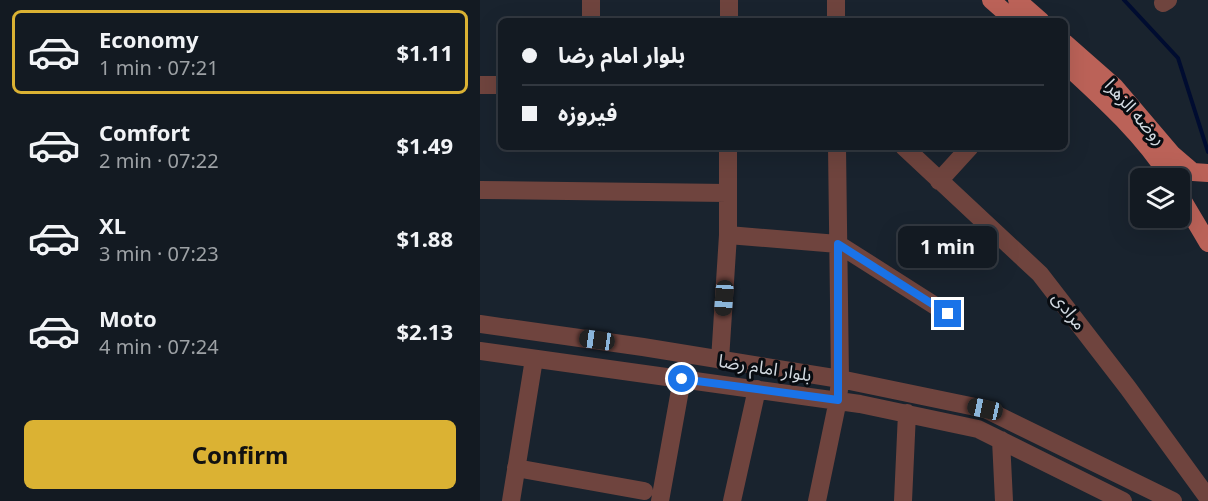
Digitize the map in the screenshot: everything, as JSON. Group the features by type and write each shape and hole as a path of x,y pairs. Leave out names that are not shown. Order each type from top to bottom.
{"main road":[{"path":"991,0 1012,18"},
{"path":"1017,0 1038,18"},
{"name":"روضه الزهرا","path":"1068,46 1115,87 1168,166 1208,173"},
{"path":"1068,67 1168,166"},
{"path":"1190,213 1208,243"}],"street":[{"path":"591,0 591,18"},
{"path":"729,0 729,18"},
{"path":"836,0 836,18"},
{"path":"480,85 498,85"},
{"path":"720,360 728,235 728,150"},
{"path":"817,501 838,400 840,379 837,150"},
{"name":"مرادی","path":"907,150 1040,274 1128,388 1208,498"},
{"path":"939,181 967,150"},
{"path":"480,190 728,193"},
{"path":"728,235 838,244 948,314"},
{"name":"بلوار امام رضا","path":"480,324 840,379 985,409 1173,501"},
{"name":"بلوار امام رضا","path":"480,351 838,400 978,429 1118,500"},
{"path":"511,501 534,359"},
{"path":"660,501 682,379"},
{"path":"732,501 758,389"},
{"path":"903,501 907,413"},
{"path":"1001,440 1004,501"},
{"path":"516,468 644,491"}],"waterway":[{"path":"1124,0 1178,58 1208,152"}],"route":[{"path":"682,379 838,400 840,379 838,244 948,314"}]}
